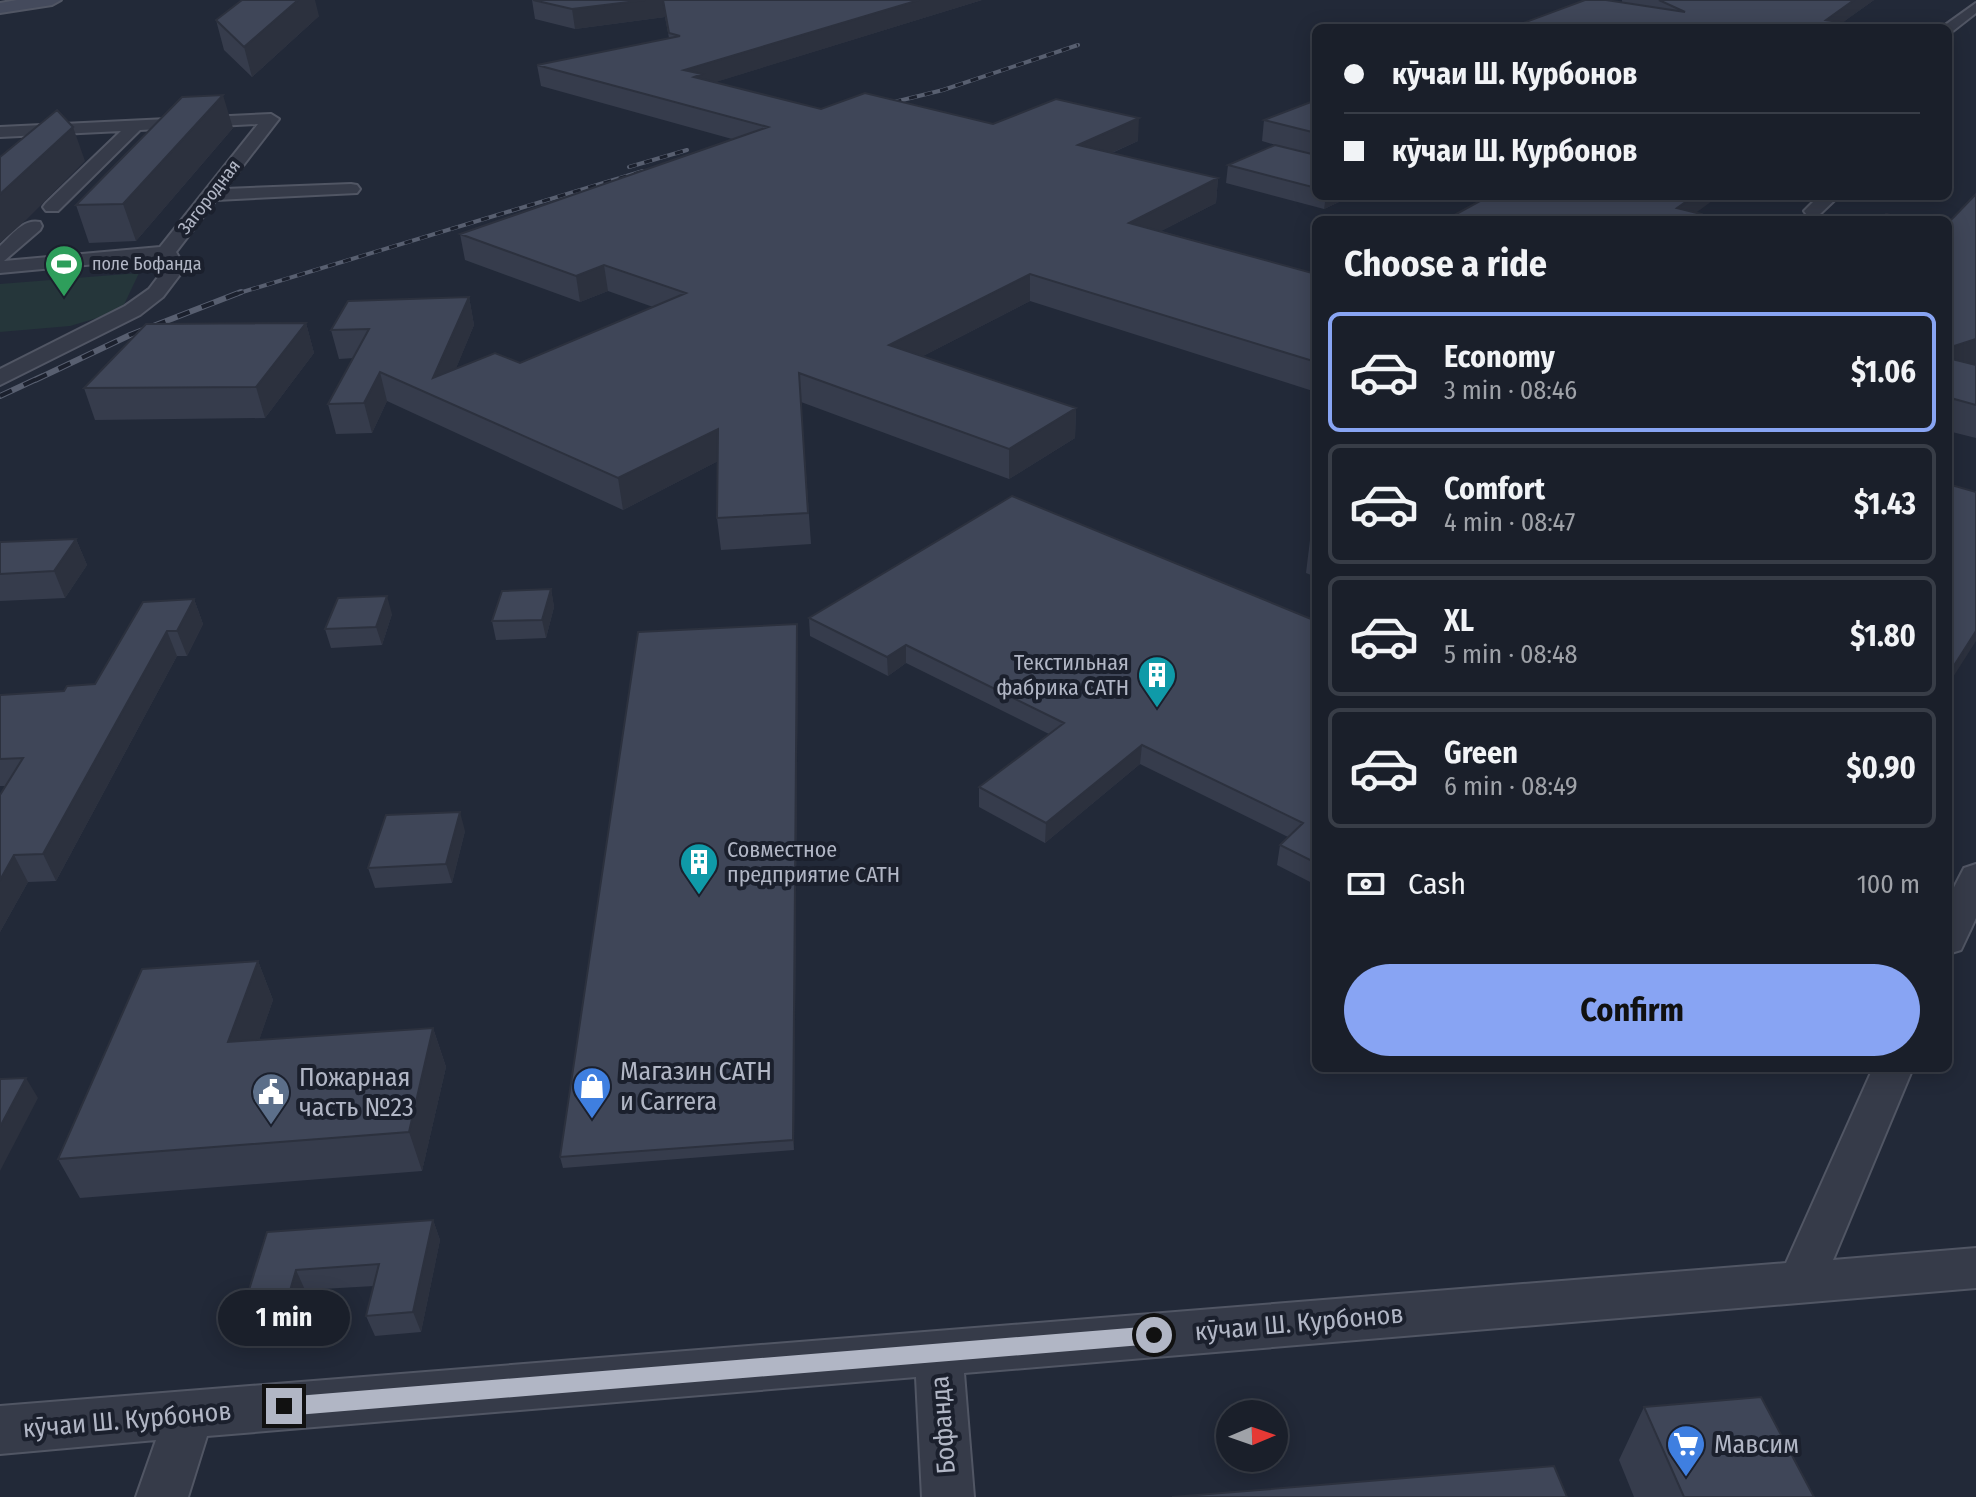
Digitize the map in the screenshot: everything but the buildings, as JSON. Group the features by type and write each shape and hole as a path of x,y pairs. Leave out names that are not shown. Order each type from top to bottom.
{"main road":[{"path":"0,8 52,0"}],"street":[{"path":"1952,25 1976,7"},
{"name":"Загородная","path":"0,132 271,119 166,252 0,267"},
{"path":"52,207 135,126"},
{"path":"23,149 46,129"},
{"path":"211,195 351,189"},
{"path":"1813,211 1825,200"},
{"path":"0,256 33,226"},
{"path":"0,378 119,320 144,304 164,288 175,268 166,252"},
{"path":"1952,932 1976,876"},
{"path":"1801,1282 1891,1072"},
{"name":"кӯчаи Ш. Курбонов","path":"0,1430 1976,1268"},
{"name":"Бофанда","path":"939,1353 948,1497"},
{"path":"162,1497 190,1414"}],"shaded area":[{"name":"поле Бофанда","path":"139,273 121,311 70,326 0,332 0,284"}],"railway":[{"path":"878,106 943,90 1078,45"},
{"path":"629,167 687,150"},
{"path":"236,294 643,171"},
{"path":"35,380 130,335 241,292"},
{"path":"0,396 43,376"}],"place":[{"name":"поле Бофанда","path":"64,298"},
{"name":"Текстильная фабрика САТН","path":"1157,709"},
{"name":"Совместное предприятие CATH","path":"699,896"},
{"name":"Магазин САТН и Carrera","path":"592,1120"},
{"name":"Пожарная часть №23","path":"271,1126"},
{"name":"Мавсим","path":"1686,1478"}],"route":[{"path":"284,1406 1154,1335"}]}
